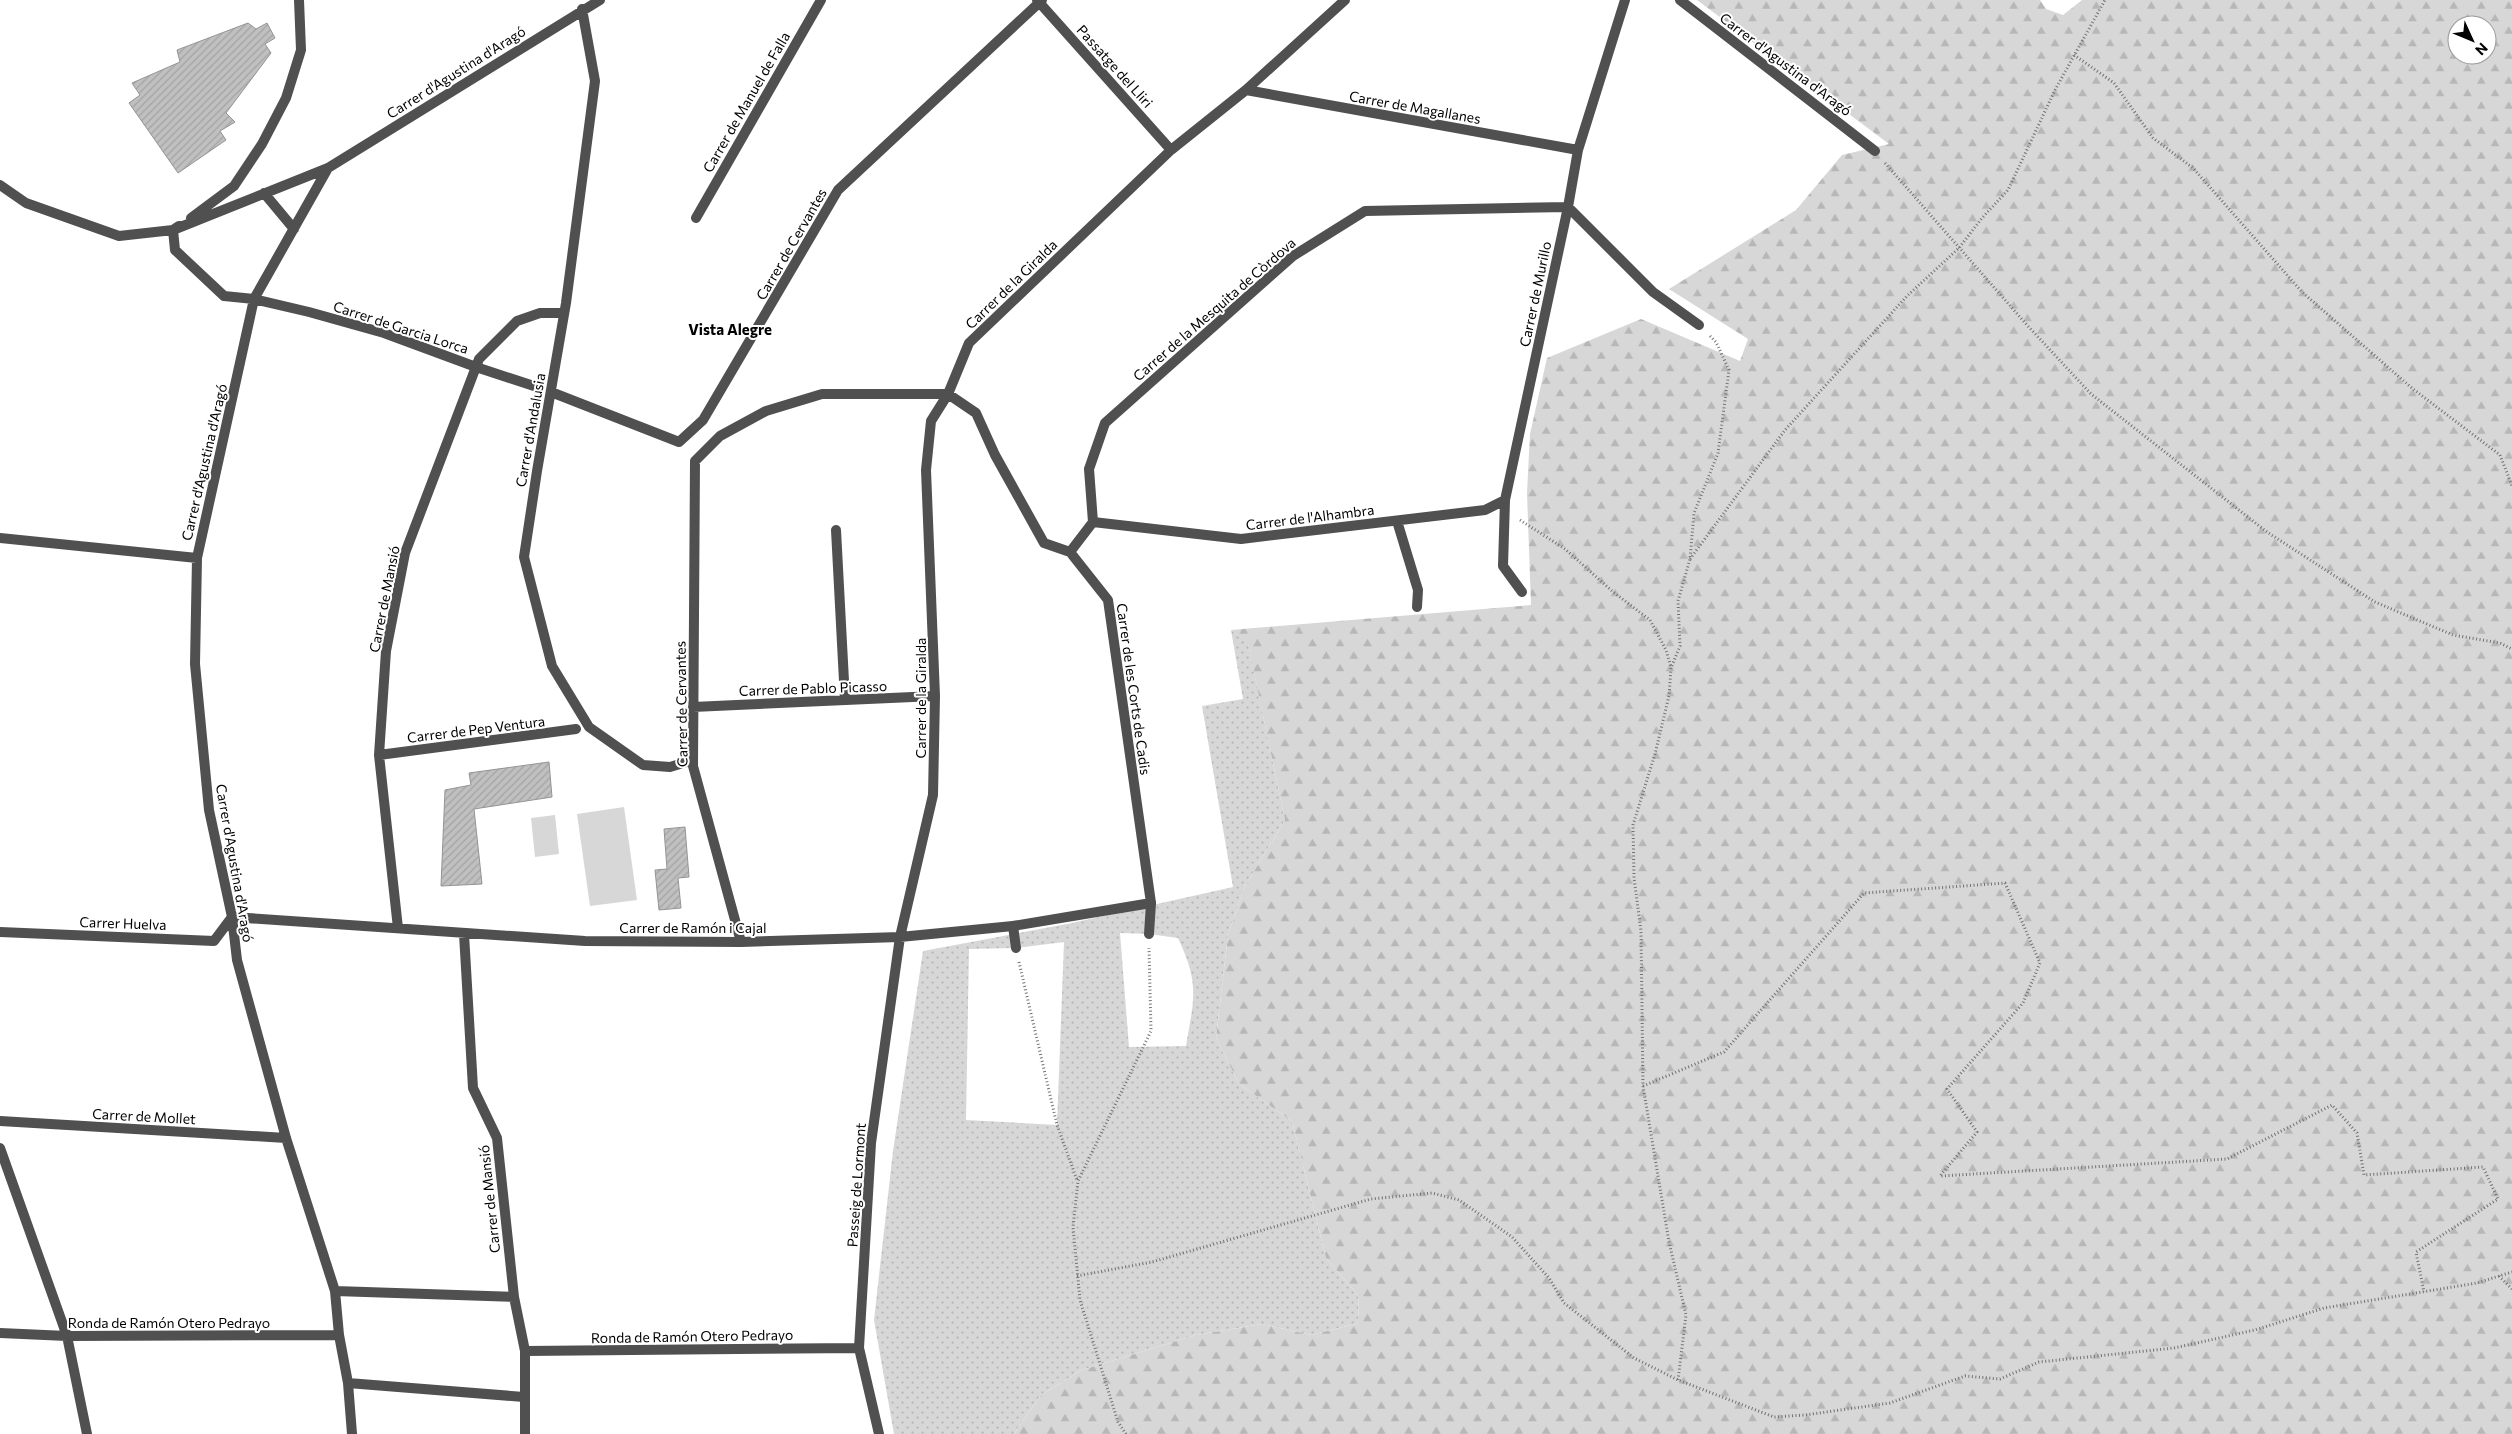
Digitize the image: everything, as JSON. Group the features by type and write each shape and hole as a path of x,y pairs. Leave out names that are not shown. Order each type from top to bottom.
{"street":[{"path":"0,185 26,203 119,236 173,230 234,186 262,144 286,98 301,50 299,0"},
{"name":"Carrer d'Agustina d'Aragó","path":"173,230 328,168 582,9 600,0"},
{"name":"Carrer de Manuel de Falla","path":"696,218 821,0"},
{"name":"Carrer de la Giralda","path":"900,937 933,795 935,696 926,470 931,421 948,394 969,343 1171,150 1246,90 1345,0"},
{"name":"Carrer de Murillo","path":"1522,592 1503,566 1505,504 1568,207 1578,150 1625,0"},
{"name":"Carrer d'Agustina d'Aragó","path":"1680,0 1875,151"},
{"name":"Passatge del Lliri","path":"1040,1 1171,150"},
{"name":"Carrer de Cervantes","path":"551,392 679,442 703,420 838,190 1040,1"},
{"name":"Carrer d'Andalusia","path":"582,9 595,81 564,313 524,557 552,666 589,727 643,765 670,767 693,760"},
{"name":"Carrer de Magallanes","path":"1246,90 1578,150"},
{"name":"Carrer d'Agustina d'Aragó","path":"328,168 254,299 197,558 195,664 208,800 232,916 236,960 286,1138 335,1291 339,1335 348,1384 352,1434"},
{"path":"264,193 294,229"},
{"path":"1568,207 1653,292 1699,325"},
{"name":"Carrer de la Mesquita de Còrdova","path":"1093,522 1089,469 1105,423 1293,256 1365,211 1568,207"},
{"path":"173,230 175,250 224,296 254,299"},
{"name":"Carrer de Garcia Lorca","path":"254,299 384,333 476,367 538,387"},
{"name":"Carrer de Mansió","path":"398,928 380,755 386,651 405,553 479,359 518,321 540,313 564,313"},
{"name":"Carrer de Cervantes","path":"741,942 693,760 695,460 720,436 766,411 822,394 948,394"},
{"path":"948,394 976,413 994,455 1044,543 1070,552 1093,522"},
{"name":"Carrer de l'Alhambra","path":"1093,522 1241,540 1485,510 1505,504"},
{"path":"1397,521 1418,590 1417,607"},
{"path":"836,530 845,700"},
{"path":"0,538 197,558"},
{"name":"Carrer de les Corts de Cadis","path":"1070,552 1108,600 1151,903 1149,934"},
{"name":"Carrer de Pablo Picasso","path":"693,707 935,696"},
{"name":"Carrer de Pep Ventura","path":"380,755 576,729"},
{"name":"Carrer de Ramón i Cajal","path":"232,916 464,934 585,941 741,942 900,937 1013,926 1151,903"},
{"name":"Carrer Huelva","path":"0,932 214,941 232,916"},
{"path":"1013,926 1016,948"},
{"name":"Carrer de Mansió","path":"464,934 473,1088 497,1138 514,1298 525,1351 525,1434"},
{"name":"Passeig de Lormont","path":"880,1434 859,1348 871,1143 900,937"},
{"name":"Carrer de Mollet","path":"0,1121 286,1138"},
{"path":"0,1148 67,1336 87,1434"},
{"path":"335,1291 514,1298"},
{"name":"Ronda de Ramón Otero Pedrayo","path":"0,1333 67,1336 339,1335"},
{"name":"Ronda de Ramón Otero Pedrayo","path":"525,1351 859,1348"},
{"path":"348,1384 524,1397"}],"path":[{"path":"1690,559 1790,424 1908,296 1959,248 1982,218 2008,190 2027,146 2105,0"},
{"path":"2074,55 2114,83 2154,138 2193,168 2302,292 2413,389 2500,455 2512,486"},
{"path":"1875,151 1959,248 2091,394 2267,532 2375,602 2453,635 2500,643 2512,649"},
{"path":"1678,1380 1686,1316 1669,1242 1643,1086 1641,931 1634,878 1633,825 1657,744 1668,696 1671,668 1680,646 1678,601 1690,559 1694,514 1718,453 1728,370 1716,342 1699,325"},
{"path":"1505,504 1565,549 1612,591 1650,620 1666,650 1671,668"},
{"path":"1643,1086 1724,1052 1864,893 2005,883 2040,963 2023,1003 1947,1089 1977,1132 1940,1176 2227,1159 2332,1106 2357,1133 2364,1175 2483,1167 2498,1199 2416,1252 2424,1292"},
{"path":"1126,1434 1118,1422 1080,1300 1073,1227 1078,1181 1151,1031 1149,934"},
{"path":"1016,948 1057,1125 1078,1181"},
{"path":"1077,1276 1152,1262 1371,1199 1432,1193 1459,1200 1512,1238 1549,1278 1564,1303 1634,1358 1678,1380 1774,1417 1805,1416 1890,1403 1965,1376 2000,1379 2039,1362 2174,1348 2254,1330 2324,1308 2477,1283 2512,1272"},
{"path":"2499,1276 2512,1289"}],"green space":[{"path":"1697,0 2040,0 2046,9 2063,15 2082,0 2512,0 2512,1434 1014,1434 1041,1395 1082,1370 1196,1335 1262,1324 1311,1335 1359,1323 1358,1295 1326,1258 1292,1121 1239,1084 1216,1038 1228,935 1244,888 1285,820 1248,644 1231,630 1531,605 1527,493 1530,434 1547,358 1641,319 1740,361 1748,339 1669,289 1796,210 1842,155 1889,144"},
{"path":"1231,630 1248,643 1285,820 1244,888 1228,935 1216,1038 1239,1084 1292,1121 1326,1258 1358,1295 1359,1323 1311,1335 1262,1324 1196,1335 1082,1370 1041,1395 1014,1434 894,1434 874,1320 893,1151 923,951 1072,923 1233,887 1202,706 1243,699","holes":["1120,933 1178,938 1190,968 1193,992 1186,1046 1129,1047","1064,942 1057,1125 966,1120 969,949 1016,948"]},
{"path":"624,807 637,900 590,906 577,814"},
{"path":"555,815 559,854 535,857 531,818"}],"building":[{"path":"248,23 256,29 267,23 275,38 265,44 271,53 226,113 235,122 220,131 226,140 178,173 129,103 140,95 132,83 180,62 177,50"},
{"path":"549,762 552,797 474,809 482,884 441,886 445,790 471,785 469,773"},
{"path":"685,827 689,877 678,878 681,908 659,910 655,870 667,869 664,829"}],"district":[{"name":"Vista Alegre","path":"730,329"}]}
